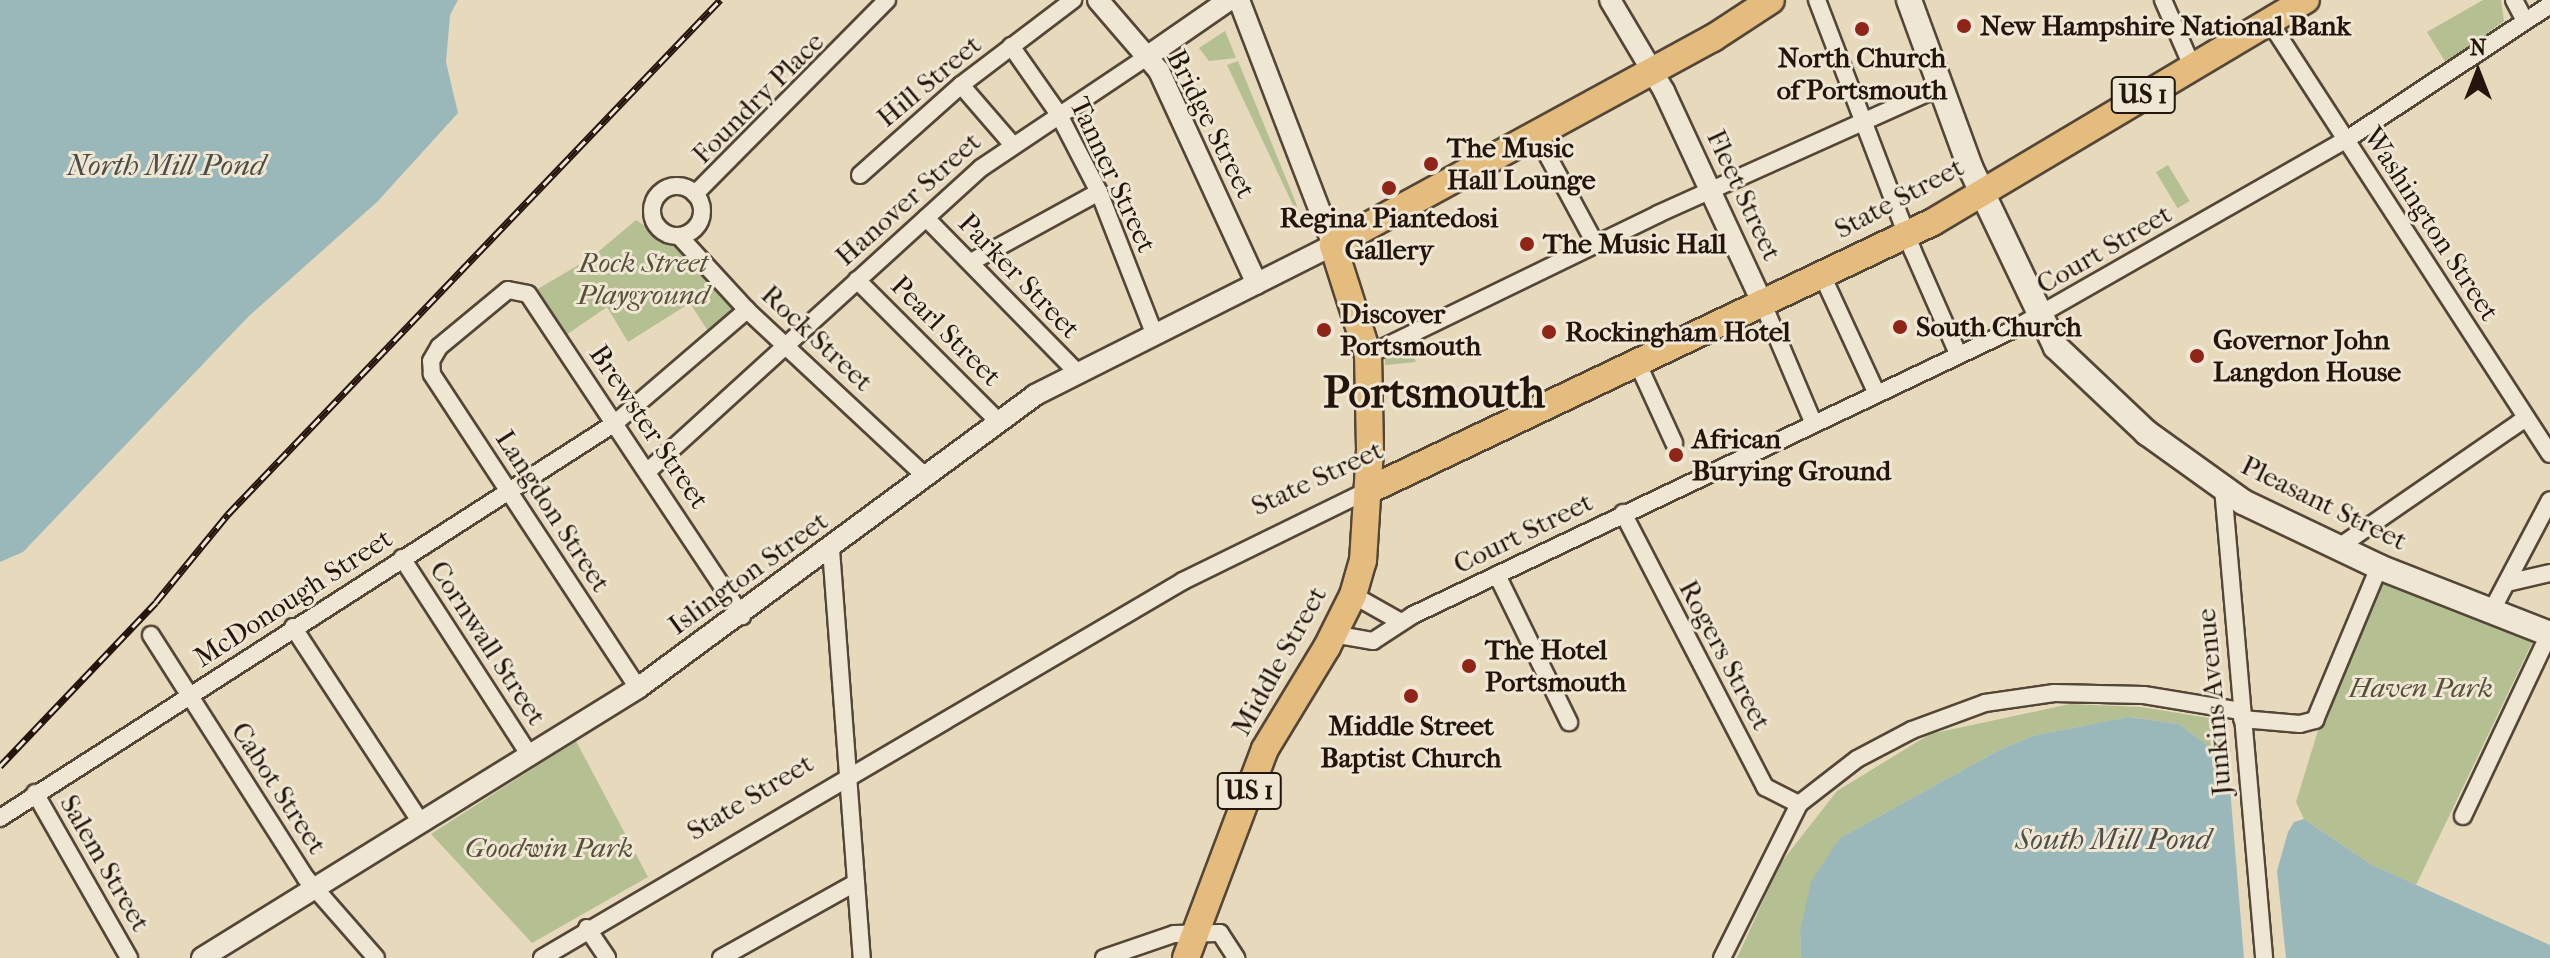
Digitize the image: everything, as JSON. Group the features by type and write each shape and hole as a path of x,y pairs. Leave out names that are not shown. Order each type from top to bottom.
{"main road":[{"path":"1333,245 1713,38 1771,0"},
{"name":"Pleasant Street","path":"1909,0 1938,88 1981,191 2037,317 2056,347 2123,412 2223,488 2336,549 2549,634"},
{"name":"State Street","path":"1369,490 1906,234 2306,0"},
{"name":"Middle Street","path":"1191,946 1265,749 1353,595 1366,544 1370,449 1368,355 1333,245"},
{"path":"1370,449 1381,466 1422,464"}],"street":[{"name":"Foundry Place","path":"695,194 887,0"},
{"name":"Hill Street","path":"860,175 961,85 1073,0"},
{"name":"Bridge Street","path":"1098,0 1148,56 1172,97 1257,284"},
{"name":"Hanover Street","path":"648,471 789,348 857,280 1012,144 1229,0"},
{"path":"1239,0 1333,245"},
{"name":"Fleet Street","path":"1610,0 1651,70 1711,189 1813,422"},
{"path":"1817,0 1906,234 1958,354"},
{"path":"2163,0 2192,66"},
{"path":"2514,0 2525,21"},
{"name":"Court Street","path":"1333,634 1373,641 1401,622 1623,513 2037,317 2346,140 2550,5"},
{"name":"Washington Street","path":"2269,21 2550,454"},
{"name":"Tanner Street","path":"1011,46 1058,113 1099,192 1154,333"},
{"path":"961,85 1012,144"},
{"path":"1368,355 1711,189 1938,88"},
{"path":"1536,134 1596,245"},
{"name":"Foundry Place","path":"671,186 695,194 702,216 694,230 679,236 658,228 653,203 671,186"},
{"path":"971,262 1099,192"},
{"name":"Parker Street","path":"926,218 1076,371"},
{"name":"Rock Street","path":"679,236 747,310 923,474"},
{"name":"Islington Street","path":"202,958 638,688 742,616 997,420 1076,371 1333,245"},
{"path":"1822,275 1876,392"},
{"name":"Pearl Street","path":"857,280 997,420"},
{"name":"Brewster Street","path":"431,361 505,292 521,289 648,471 742,616"},
{"name":"McDonough Street","path":"0,818 615,423 747,310"},
{"name":"Langdon Street","path":"431,361 432,374 638,688"},
{"path":"1637,362 1674,443"},
{"path":"2336,549 2526,418"},
{"name":"Junkins Avenue","path":"2223,488 2264,958"},
{"name":"State Street","path":"542,958 587,928 1183,581 1369,490"},
{"path":"2492,610 2550,500"},
{"name":"Rogers Street","path":"1623,513 1765,787 1799,804"},
{"path":"831,549 862,958"},
{"name":"Cornwall Street","path":"402,558 530,756"},
{"path":"1722,958 1799,804 1889,740 1996,701 2054,693 2114,693 2300,724 2315,720 2379,567"},
{"path":"2507,583 2550,573"},
{"path":"1497,575 1569,722"},
{"path":"1353,595 1401,622"},
{"path":"293,627 422,824"},
{"path":"2463,816 2549,634"},
{"name":"Cabot Street","path":"151,635 314,889 376,958"},
{"name":"Salem Street","path":"35,793 129,958"},
{"path":"721,958 855,883"},
{"path":"587,928 607,958"},
{"path":"1104,958 1174,934 1191,946 1220,933 1236,958"}],"green space":[{"path":"2483,0 2501,0 2504,21 2446,63 2427,32"},
{"path":"1225,31 1236,58 1209,61 1199,48"},
{"path":"1238,61 1296,203 1301,222 1227,65"},
{"path":"2168,165 2190,201 2178,208 2156,172"},
{"name":"Rock Street Playground","path":"636,220 687,254 736,310 708,331 690,303 628,342 607,307 566,335 536,290 592,257"},
{"path":"1408,344 1416,362 1385,365 1385,355"},
{"name":"Haven Park","path":"2378,581 2533,641 2416,885 2372,865 2304,819 2296,802 2320,724"},
{"path":"2070,704 2141,707 2209,718 2227,728 2231,752 2210,747 2179,724 2130,717 2036,735 1999,750 1840,838 1800,932 1801,958 1737,958 1780,864 1837,791 1930,734"},
{"name":"Goodwin Park","path":"576,741 648,877 532,943 431,834"}],"water":[{"name":"North Mill Pond","path":"0,0 458,0 450,15 446,62 458,113 377,202 249,316 23,552 0,562"},
{"name":"South Mill Pond","path":"2129,717 2179,724 2210,747 2229,776 2244,958 1801,958 1800,932 1811,882 1840,838 1999,750 2036,735"},
{"name":"South Mill Pond","path":"2304,819 2372,865 2550,945 2550,958 2286,958 2277,871 2288,832 2294,822"}],"railway":[{"path":"0,766 156,602 228,514 720,0"}],"place":[{"name":"New Hampshire National Bank","path":"1964,26"},
{"name":"North Church of Portsmouth","path":"1862,29"},
{"name":"The Music Hall Lounge","path":"1431,164"},
{"name":"Regina Piantedosi Gallery","path":"1389,188"},
{"name":"The Music Hall","path":"1527,244"},
{"name":"South Church","path":"1900,327"},
{"name":"Discover Portsmouth","path":"1324,330"},
{"name":"Rockingham Hotel","path":"1549,332"},
{"name":"Governor John Langdon House","path":"2197,356"},
{"name":"African Burying Ground","path":"1676,455"},
{"name":"The Hotel Portsmouth","path":"1469,666"},
{"name":"Middle Street Baptist Church","path":"1411,696"}],"district":[{"name":"Portsmouth","path":"1434,393"}]}
